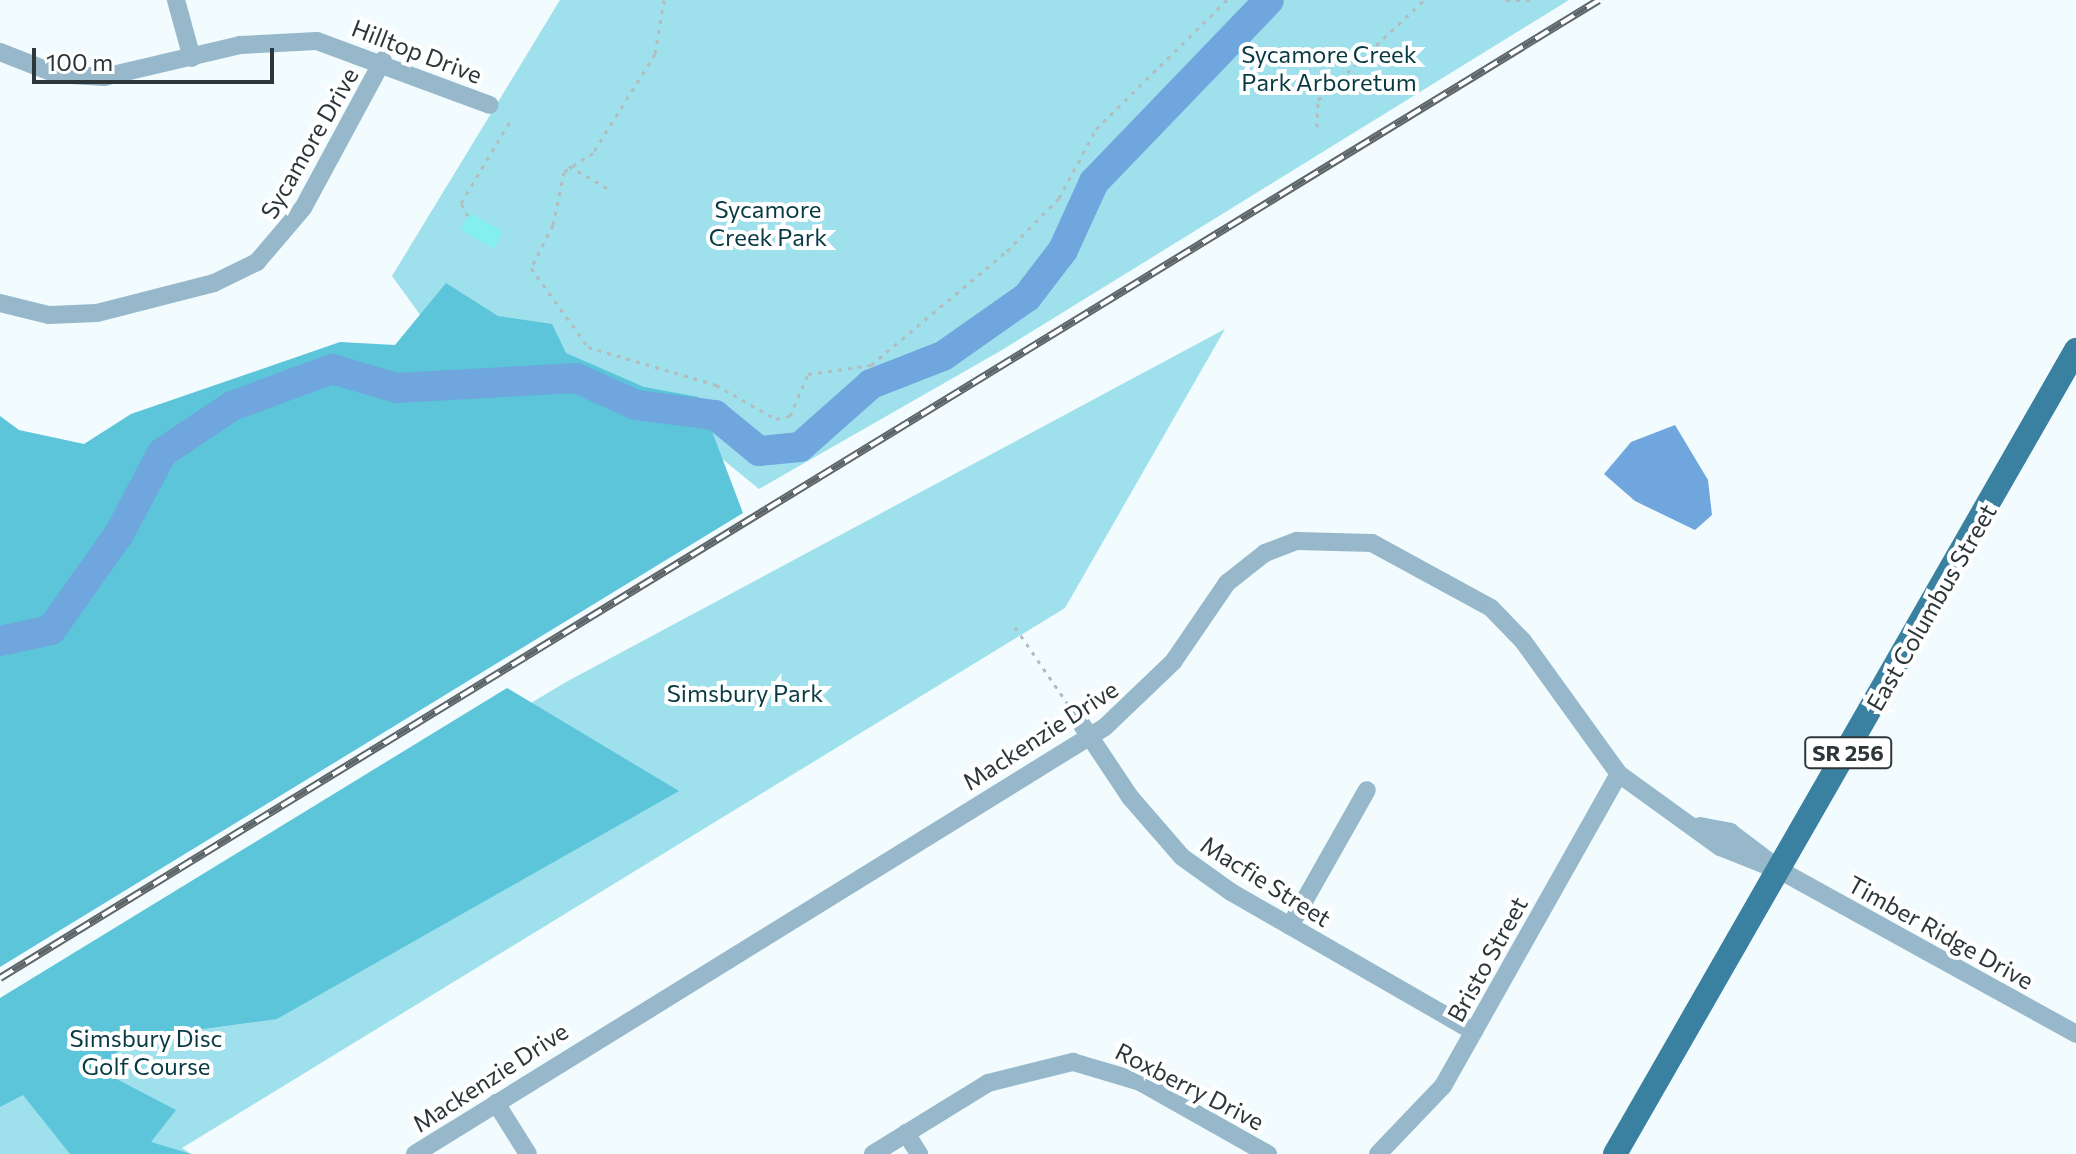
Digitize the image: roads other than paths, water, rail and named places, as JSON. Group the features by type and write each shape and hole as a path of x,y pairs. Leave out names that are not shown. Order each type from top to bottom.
{"main road":[{"name":"East Columbus Street","path":"1615,1154 1783,872 2073,362"}],"street":[{"path":"176,0 192,58"},
{"name":"Hilltop Drive","path":"0,52 80,77 286,40 383,60 490,105"},
{"name":"Sycamore Drive","path":"0,303 49,315 97,313 214,283 257,262 303,208 383,60"},
{"name":"Mackenzie Drive","path":"415,1154 1089,737 1146,692 1245,566 1297,541 1352,539 1391,550 1491,608 1619,774 1700,826 1748,863 1783,872"},
{"name":"Macfie Street","path":"1078,719 1182,857 1290,926 1474,1032"},
{"name":"Bristo Street","path":"1378,1154 1431,1104 1619,774"},
{"path":"1290,926 1367,790"},
{"name":"Timber Ridge Drive","path":"1783,872 2076,1034"},
{"name":"Roxberry Drive","path":"873,1154 1003,1076 1073,1062 1140,1082 1268,1154"},
{"path":"496,1103 528,1154"},
{"path":"906,1133 919,1154"}],"waterway":[{"path":"0,641 51,630 119,534 162,453 232,406 332,369 397,388 576,378 636,405 715,415 759,451 800,447 871,384 943,356 1027,297 1063,250 1094,182 1269,0"}],"railway":[{"path":"0,978 1599,0"}],"park label":[{"name":"Sycamore Creek Park Arboretum","path":"1329,68"},
{"name":"Sycamore Creek Park","path":"768,223"},
{"name":"Simsbury Park","path":"745,693"},
{"name":"Simsbury Disc Golf Course","path":"146,1052"}]}
